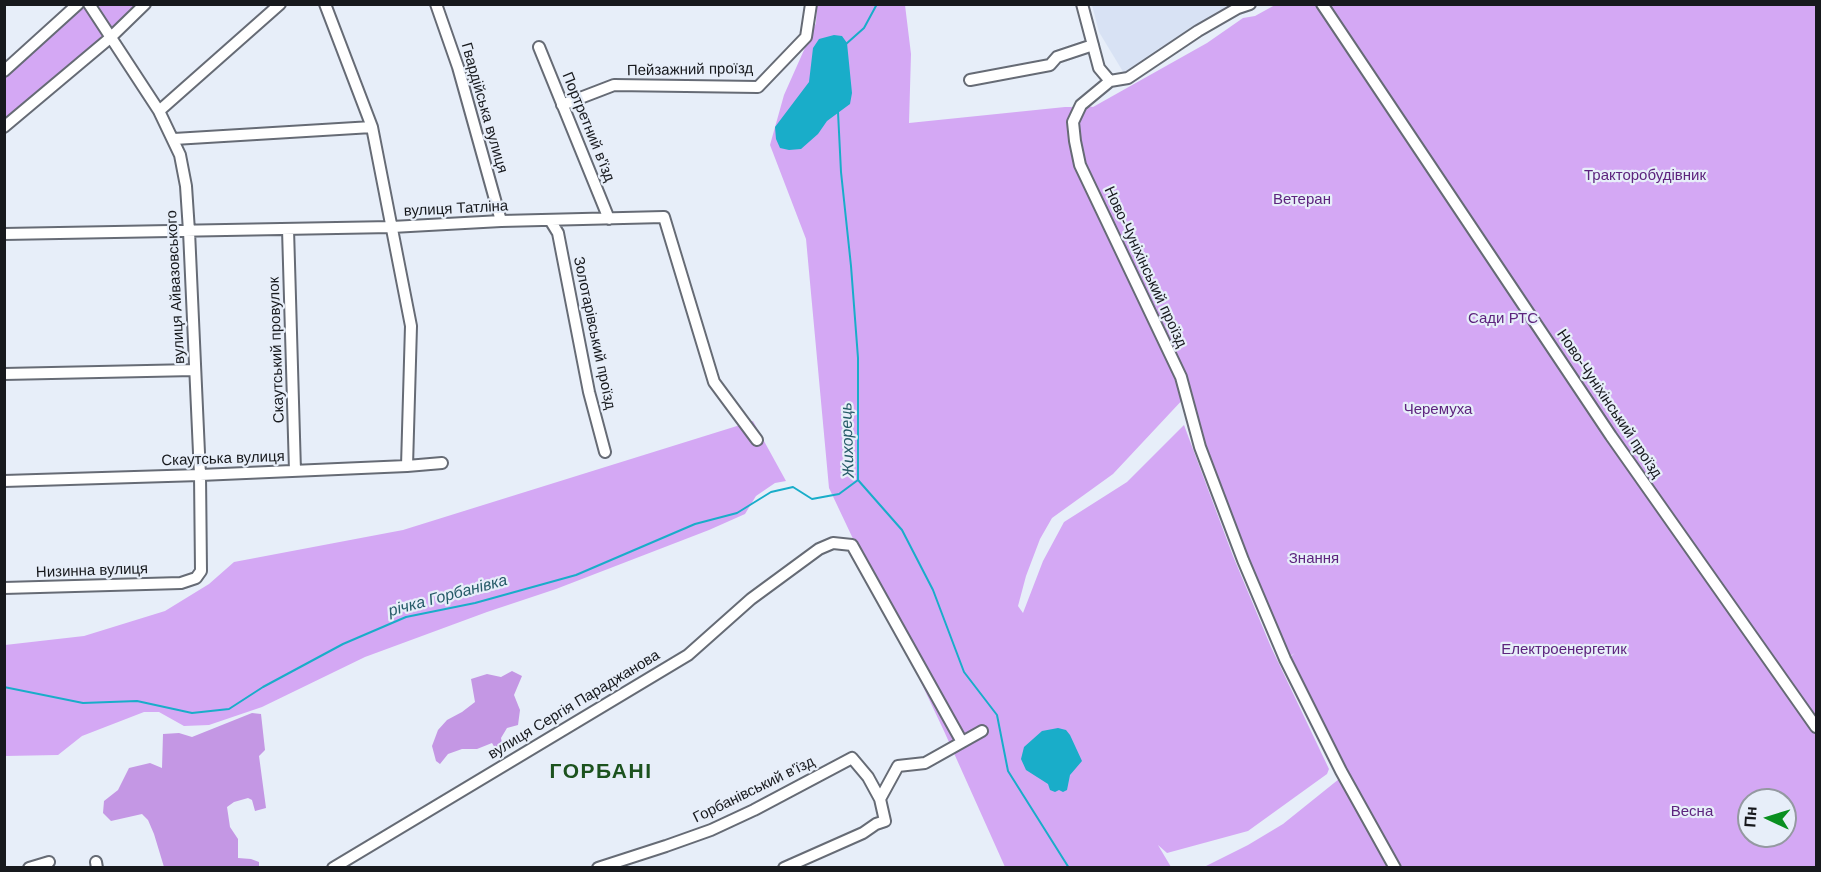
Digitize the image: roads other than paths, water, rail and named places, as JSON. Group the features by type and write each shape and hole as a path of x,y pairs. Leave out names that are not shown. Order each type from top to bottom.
{"street":[{"path":"4,71 78,4"},
{"name":"вулиця Айвазовського","path":"89,4 159,111 174,139 180,154 186,186 200,475 201,571 196,578 181,583"},
{"path":"4,127 110,38 145,4"},
{"path":"159,111 280,4"},
{"path":"325,4 372,127 411,326 407,466"},
{"name":"Гвардійська вулиця","path":"436,4 458,67 501,221"},
{"name":"Пейзажний проїзд","path":"562,105 614,85 758,87 806,37 811,4"},
{"path":"1082,4 1099,68 1110,81 1128,78 1198,31 1238,8 1250,4"},
{"name":"Ново-Чуніхінський проїзд","path":"1322,4 1611,436 1816,727"},
{"path":"970,80 1050,65 1057,57 1093,45"},
{"name":"Портретний в'їзд","path":"538,46 609,219"},
{"name":"Ново-Чуніхінський проїзд","path":"1110,81 1081,105 1073,122 1080,165 1181,377 1200,447 1243,560 1285,659 1341,771 1395,867"},
{"path":"174,139 372,127"},
{"name":"вулиця Татліна","path":"4,234 392,227 501,221 664,217 714,382 757,440"},
{"name":"Золотарівський проїзд","path":"550,220 558,233 589,392 605,452"},
{"name":"Скаутський провулок","path":"288,229 296,471"},
{"path":"4,374 194,370"},
{"name":"Скаутська вулиця","path":"4,481 200,475 442,463"},
{"name":"вулиця Сергія Параджанова","path":"333,867 688,655 751,599 819,549 833,543 852,545 962,742"},
{"name":"Низинна вулиця","path":"4,588 181,583"},
{"path":"880,799 898,766 925,763 982,732"},
{"name":"Горбанівський в'їзд","path":"598,867 711,830 852,758 868,777 880,799 885,821 863,833 784,867"},
{"path":"29,867 49,862"}],"water":[{"path":"834,35 842,36 847,43 852,93 850,104 827,121 818,134 801,149 780,148 776,139 775,127 809,82 813,48 819,39"},
{"path":"1058,728 1066,730 1070,735 1082,761 1070,775 1067,790 1063,792 1050,790 1048,784 1026,770 1021,759 1024,747 1042,731"}],"waterway":[{"name":"Жихорець","path":"846,44 864,28 877,4"},
{"name":"Жихорець","path":"838,112 841,172 858,358 858,480 902,530 933,590 964,672 997,715 1008,771 1069,868"},
{"name":"річка Горбанівка","path":"4,687 83,703 137,701 192,713 229,709 263,687 343,644 406,617 475,603 576,575 695,524 737,513 771,492 793,487 812,499 839,494 858,480"}],"district":[{"name":"ГОРБАНІ","path":"601,772"}],"park label":[{"name":"Тракторобудівник","path":"1645,176"},
{"name":"Ветеран","path":"1302,200"},
{"name":"Сади РТС","path":"1503,319"},
{"name":"Черемуха","path":"1438,410"},
{"name":"Знання","path":"1314,559"},
{"name":"Електроенергетик","path":"1564,650"},
{"name":"Весна","path":"1692,812"}]}
